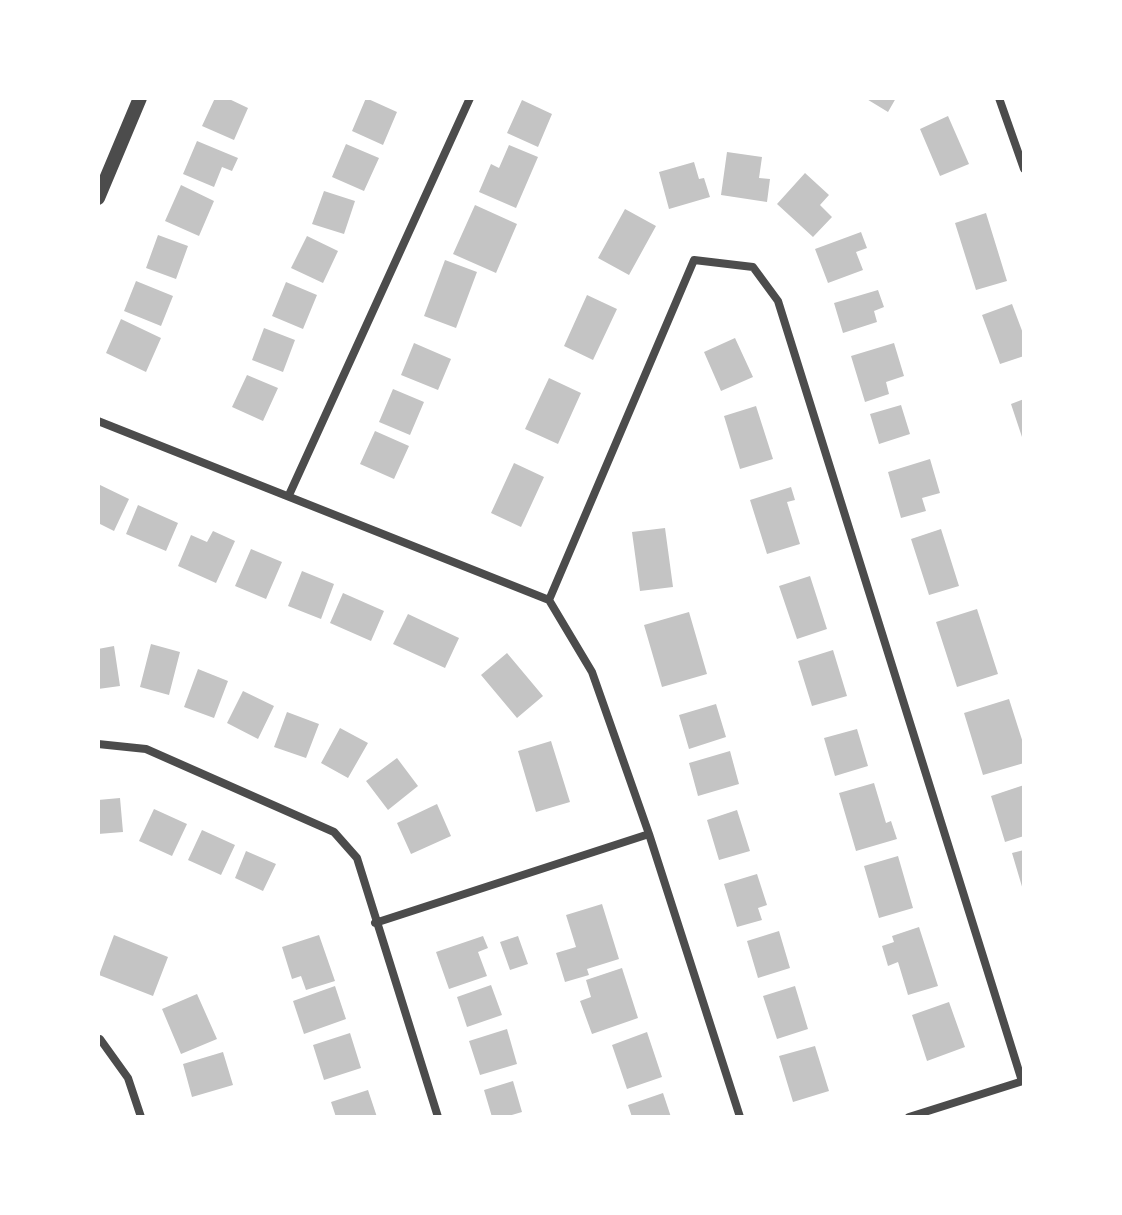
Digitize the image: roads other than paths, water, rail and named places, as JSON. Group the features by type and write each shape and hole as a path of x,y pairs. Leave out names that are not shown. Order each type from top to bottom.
{"street":[{"path":"98,198 140,98"},
{"path":"289,495 470,98"},
{"path":"999,98 1024,169"},
{"path":"549,600 694,260 753,267 778,301 1023,1081 909,1117"},
{"path":"98,421 549,600 592,672 649,834 740,1117"},
{"path":"98,744 146,749 334,832 357,858 438,1117"},
{"path":"375,923 649,834"},
{"path":"98,1040 128,1078 141,1117"}]}
